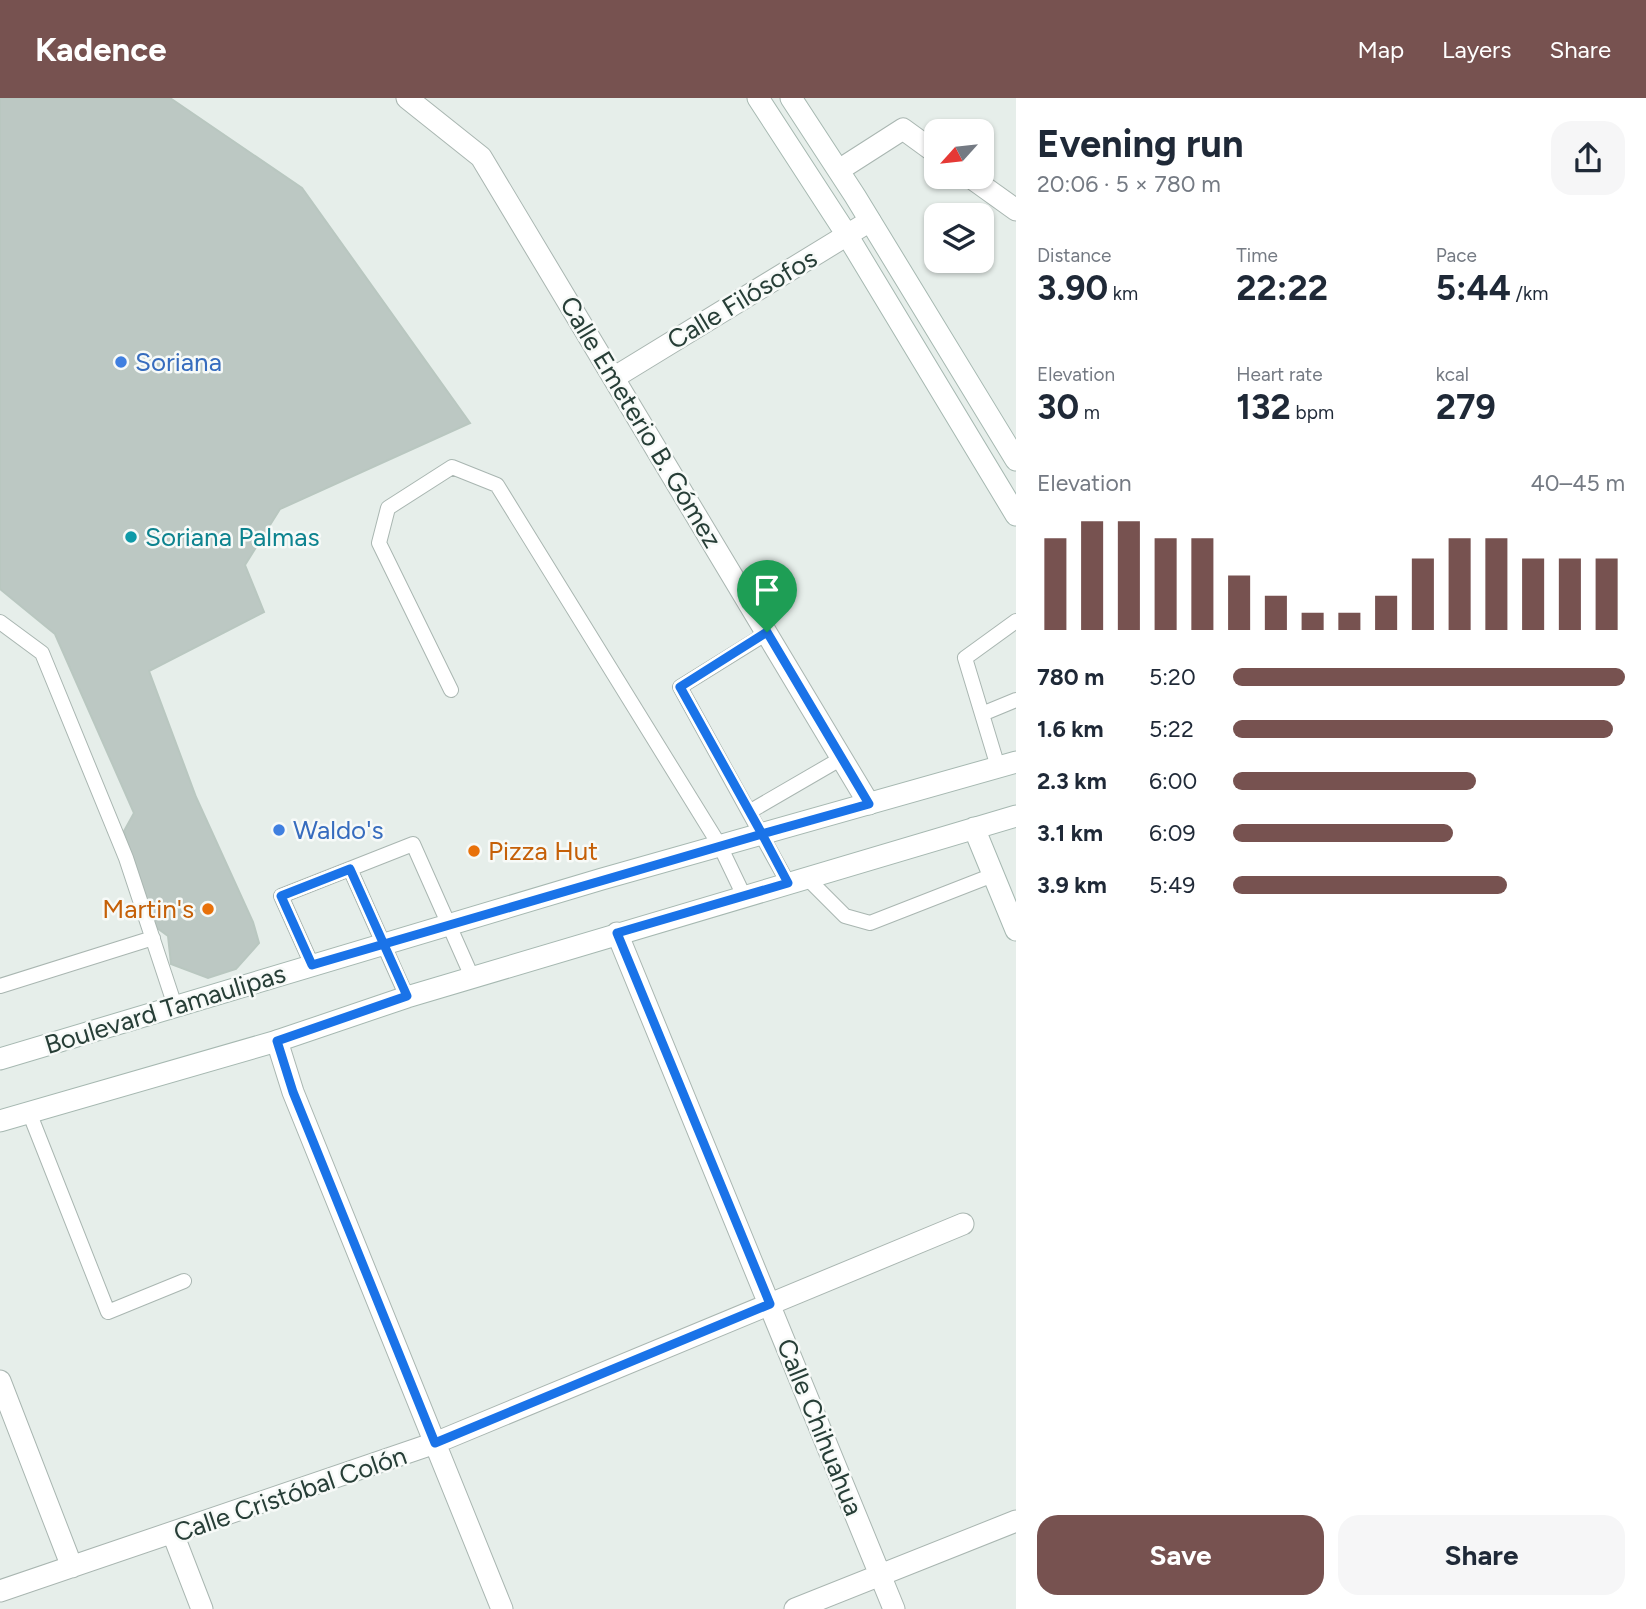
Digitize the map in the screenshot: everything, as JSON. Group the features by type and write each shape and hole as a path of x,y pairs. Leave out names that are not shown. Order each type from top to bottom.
{"street":[{"name":"Calle Emeterio B. Gómez","path":"407,98 481,157 869,804"},
{"path":"758,98 847,235 1016,515"},
{"path":"791,98 839,170 1016,460"},
{"path":"783,137 807,122"},
{"path":"839,170 903,129 924,144"},
{"path":"987,189 1016,210"},
{"name":"Calle Filósofos","path":"615,377 870,221"},
{"name":"Boulevard Tamaulipas","path":"0,1059 383,944 1007,765"},
{"path":"0,1121 277,1041 407,996 1016,816"},
{"path":"974,828 1016,930"},
{"name":"Calle Chihuahua","path":"617,933 894,1609"},
{"path":"277,1041 293,1092 502,1609"},
{"name":"Calle Cristóbal Colón","path":"0,1591 435,1443 963,1224"},
{"path":"0,1381 72,1567"},
{"path":"794,1609 1016,1521"},
{"path":"173,1534 202,1609"}],"lane":[{"path":"451,690 379,543 388,508 452,467 498,485 720,846 744,896"},
{"path":"1007,765 982,714 965,657 1016,621"},
{"path":"0,622 42,653 126,858 175,1006"},
{"path":"767,632 680,687 762,834 797,880 845,916 870,923 993,875"},
{"path":"982,714 1016,699"},
{"path":"749,812 842,758"},
{"path":"312,965 281,896 413,844 472,977"},
{"path":"350,869 407,996"},
{"path":"0,986 153,938"},
{"path":"29,1112 108,1312 184,1281"}],"building":[{"name":"Soriana Palmas","path":"0,98 170,98 302,188 470,423 280,509 245,565 264,612 149,671 196,797 253,922 259,943 236,969 208,978 171,964 168,936 150,923 124,831 134,813 55,634 0,589"}],"place":[{"name":"Soriana","path":"121,362"},
{"name":"Soriana Palmas","path":"131,537"},
{"name":"Waldo's","path":"279,830"},
{"name":"Pizza Hut","path":"474,851"},
{"name":"Martin's","path":"208,909"}],"route":[{"path":"767,632 680,687 762,834 602,879 449,925 383,944 312,965 281,896 350,869 383,944 407,996 277,1041 293,1092 435,1443 770,1304 617,933 788,883 762,834 869,804 767,632"}]}
